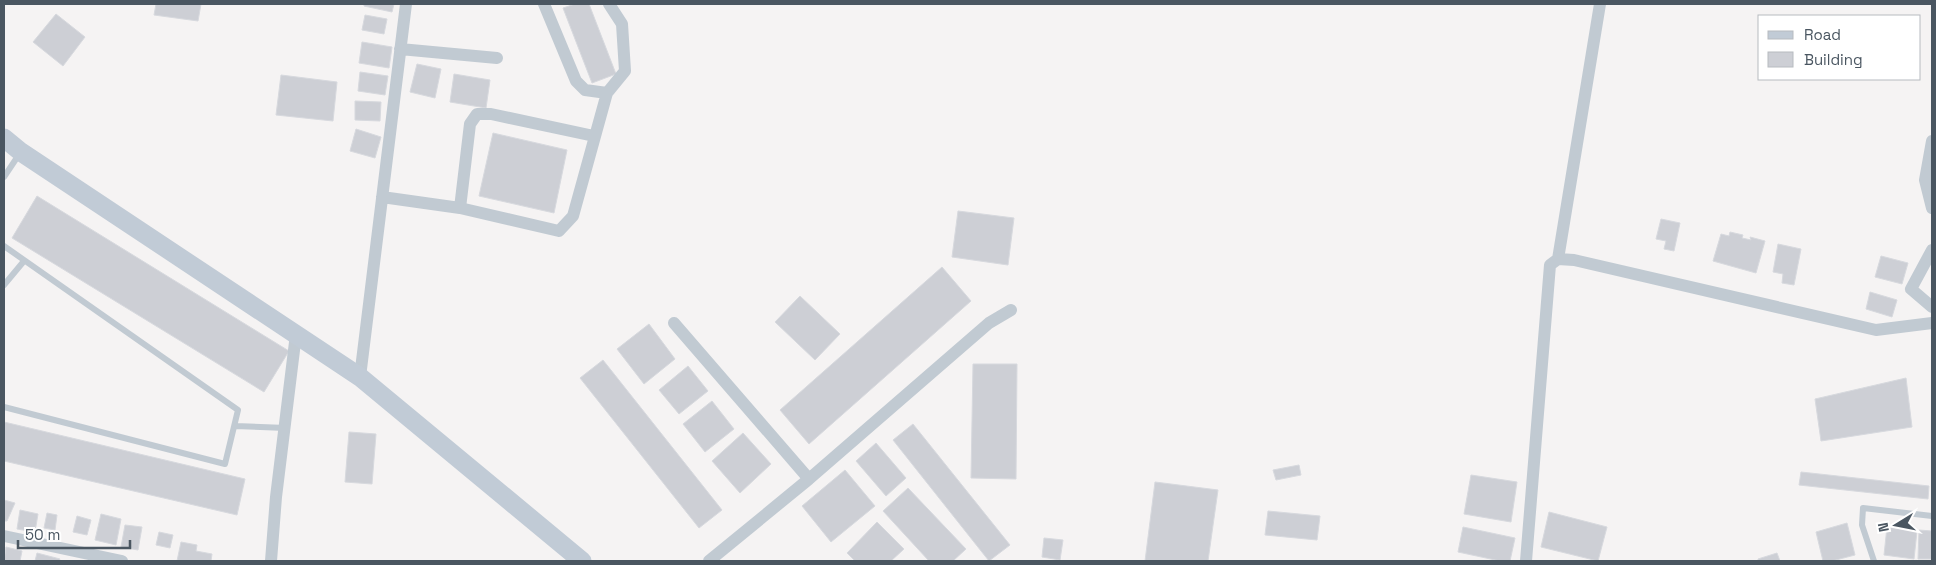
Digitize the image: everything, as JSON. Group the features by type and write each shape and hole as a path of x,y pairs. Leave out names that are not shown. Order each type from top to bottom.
{"street":[{"path":"360,376 406,4"},
{"path":"544,4 576,81 585,90 607,93"},
{"path":"382,197 460,208 559,231 573,216 607,93 625,71 622,24 609,4"},
{"path":"1558,259 1600,4"},
{"path":"400,49 497,58"},
{"path":"460,208 470,124 477,114 492,114 594,136"},
{"path":"4,138 21,152 360,376 582,561"},
{"path":"1932,141 1925,180 1932,208"},
{"path":"1932,250 1911,289 1932,307"},
{"path":"1526,561 1550,265 1558,259 1574,260 1876,330 1932,323"},
{"path":"709,561 809,479 989,323 1011,310"},
{"path":"674,323 809,479"},
{"path":"271,561 276,497 286,428 296,334"},
{"path":"4,536 78,557 122,561"}],"lane":[{"path":"4,177 21,152"},
{"path":"4,246 238,410 225,464 4,407"},
{"path":"4,285 24,261"},
{"path":"235,426 286,428"},
{"path":"1874,561 1862,525 1864,508 1932,516"}],"building":[{"path":"156,4 201,4 198,21 154,15"},
{"path":"364,4 394,4 392,12 364,6"},
{"path":"575,4 589,4 616,74 592,83 563,8"},
{"path":"56,14 85,37 63,66 33,42"},
{"path":"365,15 387,19 384,34 362,30"},
{"path":"362,42 392,47 389,68 359,63"},
{"path":"417,64 441,69 435,98 410,92"},
{"path":"360,72 388,76 385,95 358,91"},
{"path":"454,74 490,80 486,108 450,102"},
{"path":"281,75 337,82 333,121 276,115"},
{"path":"355,101 381,102 380,121 355,120"},
{"path":"356,129 381,137 375,158 350,151"},
{"path":"493,133 567,150 554,213 479,196"},
{"path":"37,196 289,351 264,392 12,238"},
{"path":"958,211 1014,218 1008,265 952,257"},
{"path":"1661,219 1680,223 1674,251 1664,249 1666,241 1656,239"},
{"path":"1730,232 1743,235 1742,238 1751,240 1750,237 1765,241 1756,273 1713,261 1721,234 1729,236"},
{"path":"1778,244 1801,249 1794,285 1782,283 1783,274 1773,272"},
{"path":"1881,256 1908,263 1902,284 1875,277"},
{"path":"942,267 971,301 809,444 780,410"},
{"path":"1870,292 1897,300 1892,317 1866,309"},
{"path":"800,296 840,334 815,360 775,322"},
{"path":"649,324 675,359 644,384 617,349"},
{"path":"603,360 722,510 699,528 580,378"},
{"path":"973,364 1017,364 1016,479 971,478"},
{"path":"688,366 708,391 679,414 659,390"},
{"path":"1906,378 1912,427 1821,441 1815,399"},
{"path":"712,401 734,429 705,452 683,424"},
{"path":"4,422 245,479 237,515 4,461"},
{"path":"913,424 1010,545 989,561 893,440"},
{"path":"349,432 376,434 372,484 345,482"},
{"path":"743,433 771,464 740,493 712,461"},
{"path":"876,443 906,478 886,496 856,461"},
{"path":"1299,465 1301,475 1276,480 1273,470"},
{"path":"845,470 875,506 831,542 802,506"},
{"path":"1801,472 1929,486 1928,499 1799,485"},
{"path":"1471,475 1517,482 1511,522 1464,514"},
{"path":"1155,482 1218,490 1208,561 1145,561"},
{"path":"908,488 966,549 953,561 929,561 883,511"},
{"path":"4,500 15,503 7,521 4,521"},
{"path":"20,510 38,514 35,532 17,529"},
{"path":"1268,511 1320,516 1317,540 1265,535"},
{"path":"1549,512 1607,527 1598,561 1541,547"},
{"path":"47,513 57,515 55,530 44,528"},
{"path":"101,514 121,519 116,545 95,540"},
{"path":"77,516 91,520 87,535 73,532"},
{"path":"877,522 904,549 891,561 855,561 847,553"},
{"path":"1847,523 1855,555 1832,561 1823,561 1816,532"},
{"path":"125,525 142,527 138,550 121,547"},
{"path":"1463,527 1515,538 1510,561 1500,561 1458,552"},
{"path":"1887,527 1917,531 1914,559 1884,555"},
{"path":"1919,530 1932,531 1932,559 1918,559"},
{"path":"159,532 173,535 170,548 156,545"},
{"path":"1044,538 1063,540 1060,560 1042,557"},
{"path":"181,542 197,545 196,551 212,554 211,561 177,561"},
{"path":"6,547 22,551 20,561 4,561"},
{"path":"37,553 60,559 59,561 35,561"},
{"path":"1777,553 1780,561 1758,561 1758,559"}]}
